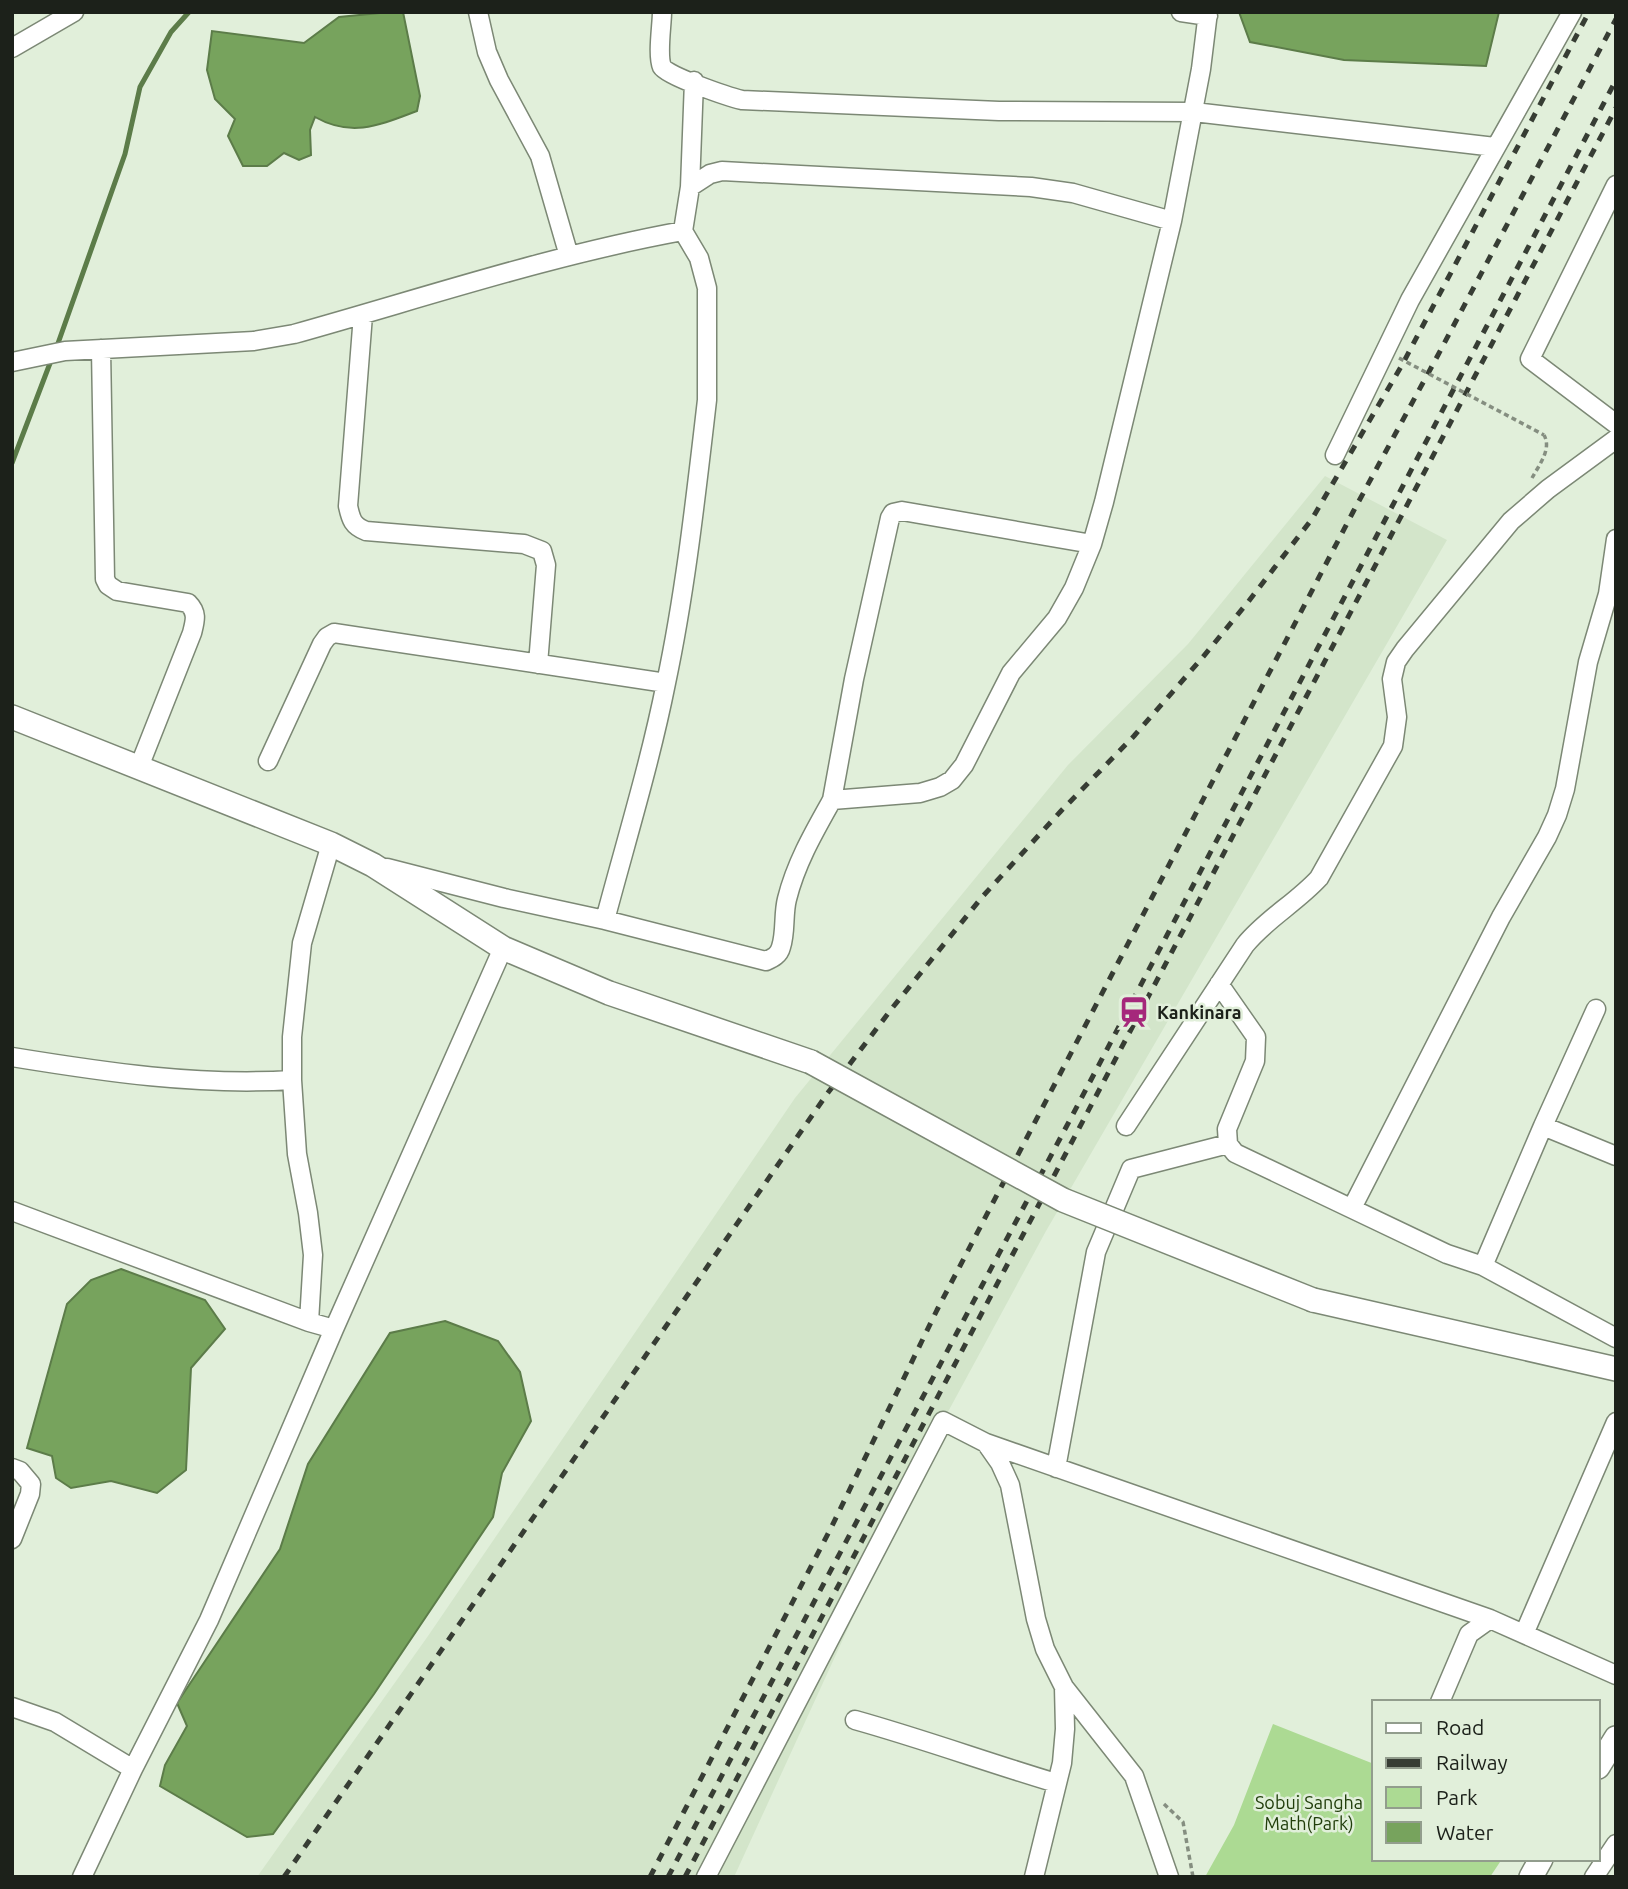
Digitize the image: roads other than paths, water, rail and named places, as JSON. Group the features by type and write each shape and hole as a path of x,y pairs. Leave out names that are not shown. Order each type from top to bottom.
{"main road":[{"path":"12,717 331,844 373,865 503,948 609,993 811,1062 1063,1200 1313,1300 1616,1369"},
{"path":"1600,1764 1616,1738"},
{"path":"1531,1877 1540,1861"}],"street":[{"path":"12,48 74,12"},
{"path":"478,12 487,52 499,80 540,156 569,256"},
{"path":"662,12 660,58 667,72 694,81 722,95 750,100 999,111 1194,112 1495,147"},
{"path":"832,800 920,793 952,780 964,765 1011,673 1057,618 1074,588 1092,544 1123,429 1172,221 1194,112 1208,14 1181,12"},
{"path":"1335,455 1410,300 1572,12"},
{"path":"605,920 644,777 666,683 683,585 707,400 707,288 699,258 683,230 690,187 694,81"},
{"path":"690,187 710,174 722,171 998,184 1073,193 1172,221"},
{"path":"1616,185 1530,359 1616,424"},
{"path":"12,362 65,351 254,341 294,334 620,242 683,230"},
{"path":"363,315 348,506 351,520 366,531 524,544 542,551 547,565 537,664"},
{"path":"101,349 104,579 117,591 188,603 196,618 139,767"},
{"path":"1126,1126 1255,932 1307,891 1319,878 1386,761 1397,730 1391,679 1396,662 1405,649 1511,521 1548,489 1616,439"},
{"path":"373,865 503,898 605,920 751,959 766,961 775,957 781,947 786,901 793,880 805,849 832,800 854,679 890,518 902,510 1092,544"},
{"path":"1352,1208 1501,917 1557,815 1565,789 1588,662 1612,595 1616,539"},
{"path":"268,761 322,644 334,633 666,683"},
{"path":"309,1322 313,1255 297,1154 292,1037 302,943 331,844"},
{"path":"82,1877 133,1769 209,1620 334,1329 503,948"},
{"path":"1219,984 1256,1037 1255,1061 1227,1129 1228,1144 1235,1153 1447,1254 1483,1266 1616,1338"},
{"path":"1483,1266 1596,1009"},
{"path":"12,1057 119,1074 196,1080 292,1080"},
{"path":"1543,1126 1616,1156"},
{"path":"1056,1468 1096,1252 1131,1169 1228,1144"},
{"path":"12,1210 309,1322 334,1329"},
{"path":"706,1877 943,1421 986,1443 1490,1619 1616,1675"},
{"path":"1524,1634 1616,1422"},
{"path":"986,1443 1000,1463 1010,1485 1036,1619 1045,1649 1064,1687 1134,1776 1169,1877"},
{"path":"12,1468 20,1471 31,1483 30,1494 12,1539"},
{"path":"1441,1700 1469,1634 1490,1619"},
{"path":"1035,1872 1065,1746 1064,1687"},
{"path":"12,1707 55,1722 133,1769"},
{"path":"855,1720 1056,1783"},
{"path":"1594,1877 1616,1844"}],"water":[{"path":"403,12 420,96 417,111 378,125 354,128 341,127 315,117 310,130 311,155 299,160 284,153 267,166 243,166 228,136 235,119 215,99 207,70 212,31 304,43 339,17"},
{"path":"1239,12 1499,12 1486,66 1344,60 1250,42"},
{"path":"121,1269 205,1300 225,1329 191,1368 186,1470 157,1493 111,1481 71,1488 56,1478 52,1456 27,1448 67,1304 91,1280"},
{"path":"445,1321 498,1341 520,1372 531,1421 502,1473 493,1517 374,1694 273,1834 247,1837 160,1786 165,1765 187,1726 177,1703 280,1549 308,1464 390,1333"}],"waterway":[{"path":"56,349 125,154 140,87 171,32 189,12"},
{"path":"12,463 52,358"}],"railway":[{"path":"284,1877 827,1094 983,896 1134,736 1203,657 1312,519 1402,365 1589,12"},
{"path":"650,1877 831,1528 937,1310 1353,512 1616,19"},
{"path":"668,1877 1072,1116 1616,80"},
{"path":"685,1877 1616,108"}],"place":[{"name":"Kankinara","path":"1134,1012"}],"park label":[{"name":"Sobuj Sangha Math(Park)","path":"1309,1812"}]}
